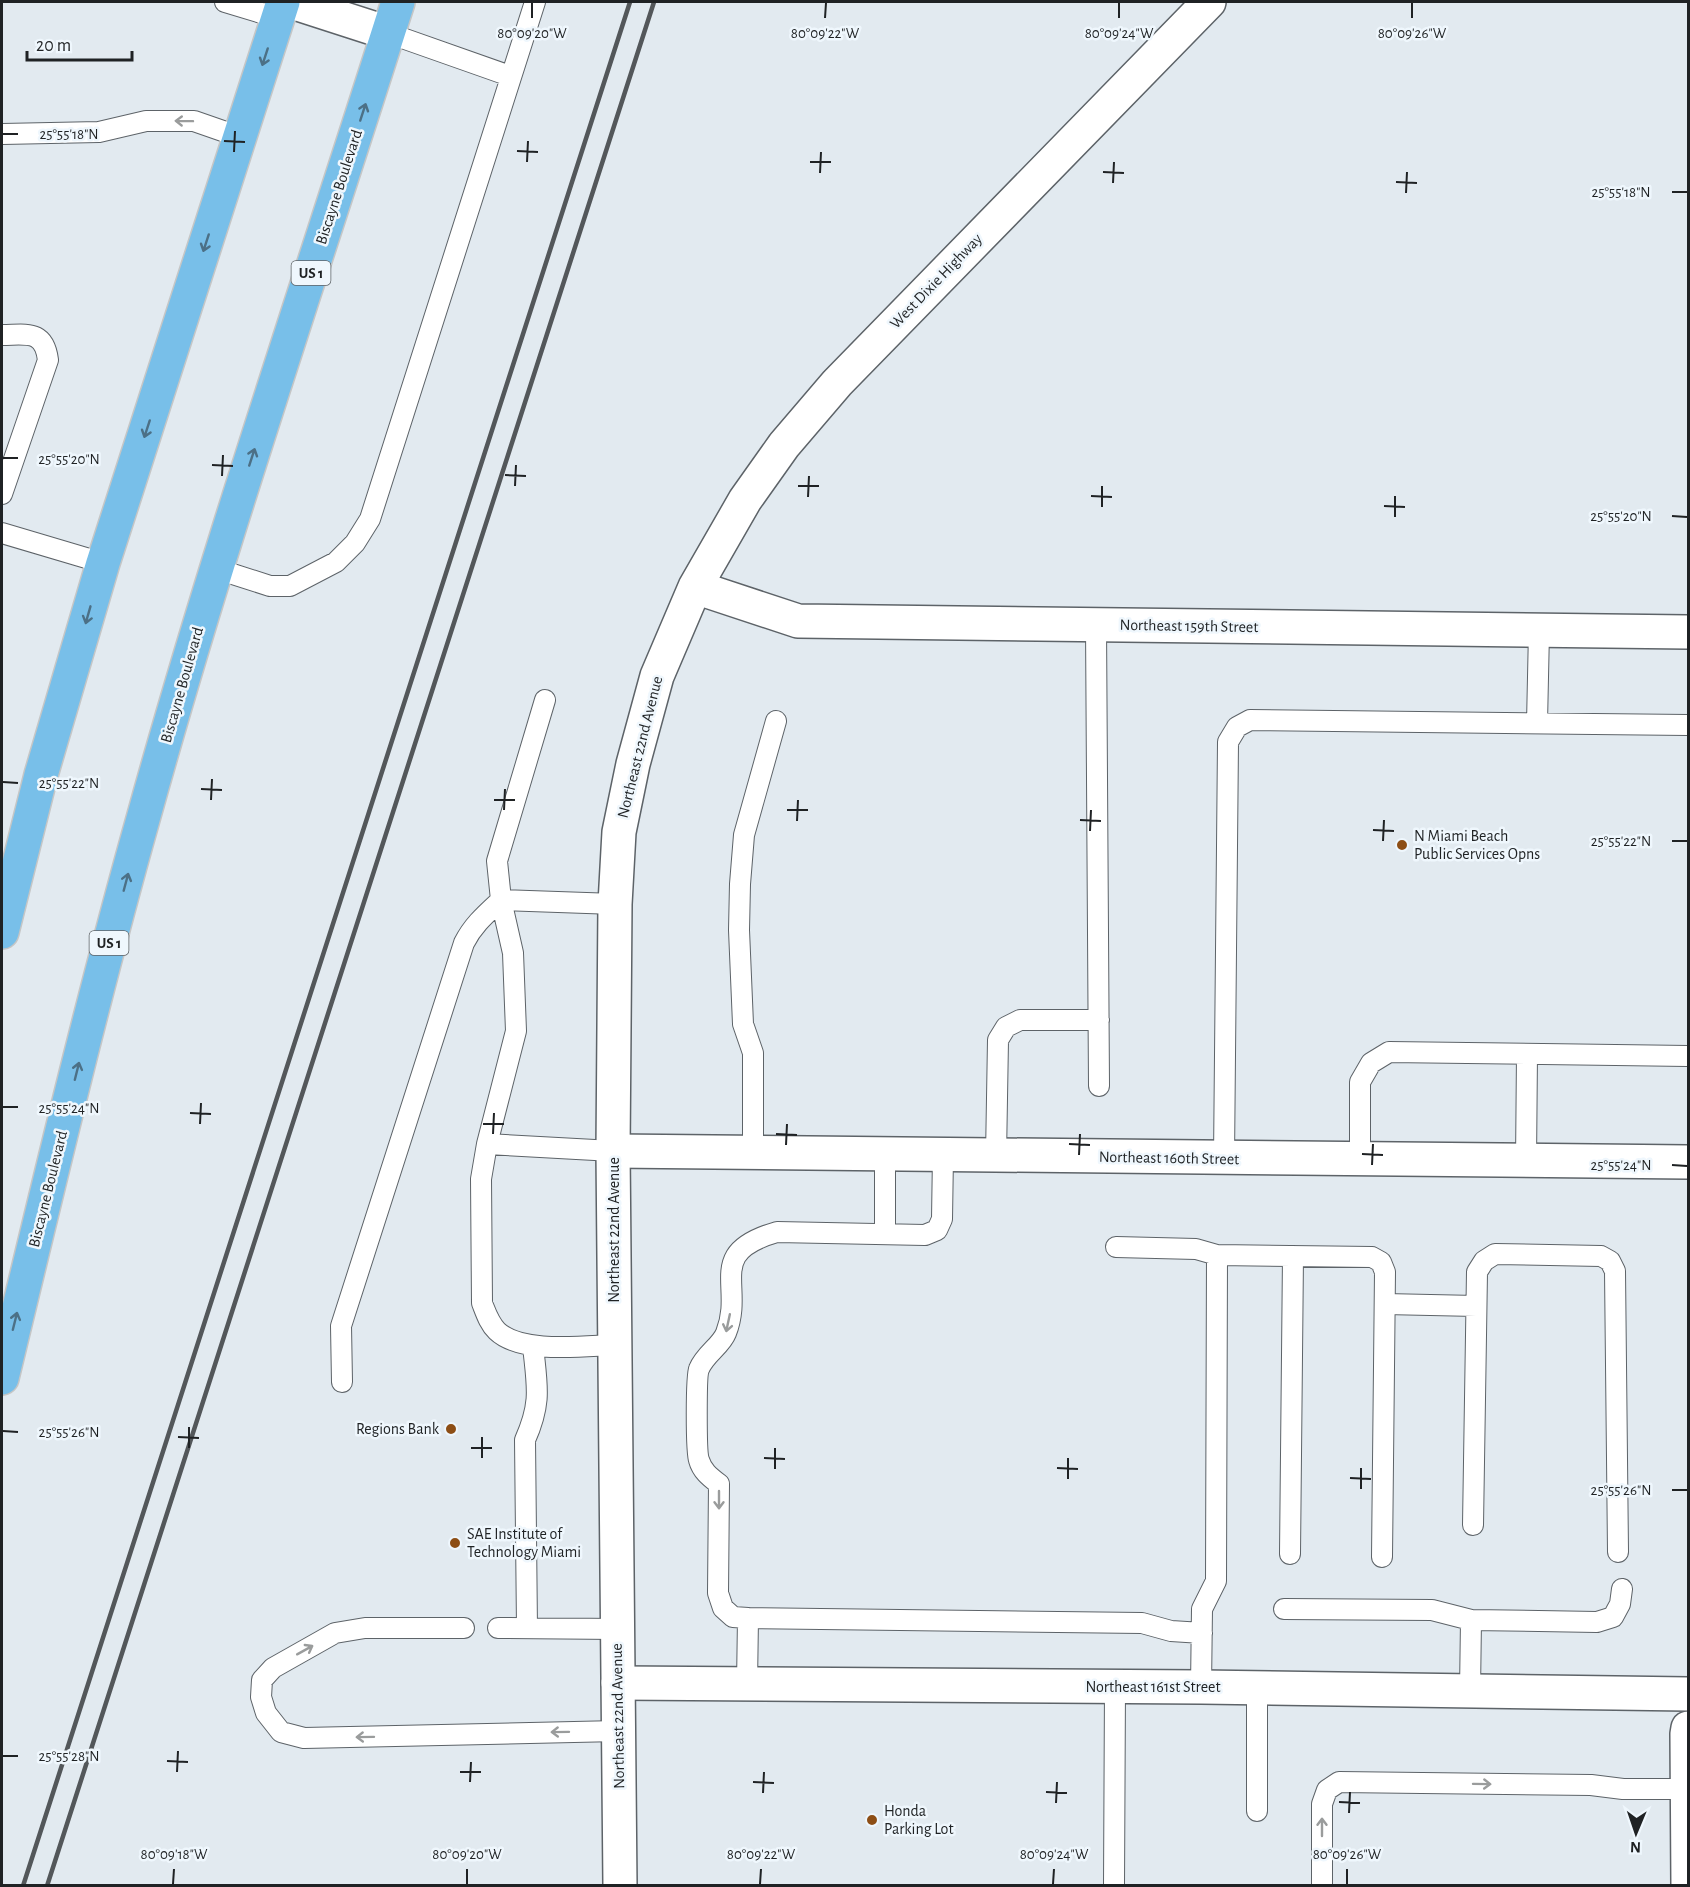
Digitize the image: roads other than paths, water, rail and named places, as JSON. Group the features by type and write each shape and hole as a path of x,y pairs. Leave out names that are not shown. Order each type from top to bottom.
{"main road":[{"name":"Biscayne Boulevard","path":"2,1378 99,981 146,808 217,569 399,2"},
{"path":"2,932 41,774 103,563 284,7"}],"street":[{"name":"West Dixie Highway","path":"695,586 746,500 784,445 837,383 1209,2"},
{"path":"284,7 388,33"},
{"name":"Northeast 159th Street","path":"695,586 798,621 1689,632"},
{"name":"Northeast 22nd Avenue","path":"620,1886 613,1151 615,904 619,832 633,764 657,676 695,586"},
{"name":"Northeast 160th Street","path":"613,1151 1689,1162"},
{"name":"Northeast 161st Street","path":"618,1683 1689,1694"},
{"path":"1688,1886 1687,1734 1689,1728"}],"lane":[{"path":"225,2 284,7"},
{"path":"217,569 270,586 290,586 336,562 355,543 370,519 535,2"},
{"path":"388,33 510,76"},
{"path":"2,134 99,132 146,121 194,121 240,137"},
{"path":"2,335 33,335 41,340 47,350 48,360 2,494"},
{"path":"2,533 103,563"},
{"path":"1096,625 1099,1086"},
{"path":"1537,723 1539,631"},
{"path":"545,700 497,861 501,900 513,953 516,1030 487,1144 482,1179 482,1303 487,1318 497,1332 513,1342 533,1346 615,1345"},
{"path":"1224,1159 1228,742 1237,728 1250,720 1689,725"},
{"path":"753,1153 753,1053 743,1024 739,930 740,884 744,835 776,721"},
{"path":"342,1382 341,1326 464,943 480,919 501,900 615,904"},
{"path":"996,1156 998,1040 1006,1027 1020,1020 1099,1020"},
{"path":"1360,1159 1360,1082 1371,1063 1389,1052 1689,1056"},
{"path":"1526,1162 1527,1054"},
{"path":"487,1144 613,1151"},
{"path":"885,1153 885,1234"},
{"path":"943,1155 942,1219 936,1230 925,1235 777,1232 759,1238 742,1248 731,1265 731,1319 725,1336 708,1353 698,1370 698,1459 706,1474 719,1484 718,1593 723,1608 733,1617 748,1618 1142,1623 1171,1632 1202,1633"},
{"path":"1116,1247 1196,1249 1217,1255 1372,1257 1381,1262 1386,1272 1382,1557"},
{"path":"1473,1525 1477,1272 1484,1260 1495,1254 1602,1256 1610,1262 1615,1271 1618,1552"},
{"path":"1201,1688 1202,1609 1216,1581 1217,1255"},
{"path":"1290,1554 1293,1256"},
{"path":"1385,1304 1476,1306"},
{"path":"527,1628 525,1440 534,1420 538,1396 533,1346"},
{"path":"1284,1609 1432,1610 1471,1620 1597,1622 1613,1617 1620,1604 1622,1589"},
{"path":"747,1684 748,1618"},
{"path":"1470,1691 1471,1620"},
{"path":"464,1628 365,1629 335,1633 273,1668 262,1680 261,1697 266,1713 280,1732 304,1738 618,1731"},
{"path":"498,1628 617,1629"},
{"path":"1114,1886 1115,1687"},
{"path":"1257,1688 1257,1811"},
{"path":"1322,1886 1322,1804 1327,1790 1339,1782 1591,1785 1623,1789 1687,1788"}],"railway":[{"path":"23,1886 630,2"},
{"path":"47,1886 654,2"}],"place":[{"name":"N Miami Beach Public Services Opns","path":"1402,845"},
{"name":"Regions Bank","path":"451,1429"},
{"name":"SAE Institute of Technology Miami","path":"455,1543"},
{"name":"Honda Parking Lot","path":"872,1820"}]}
